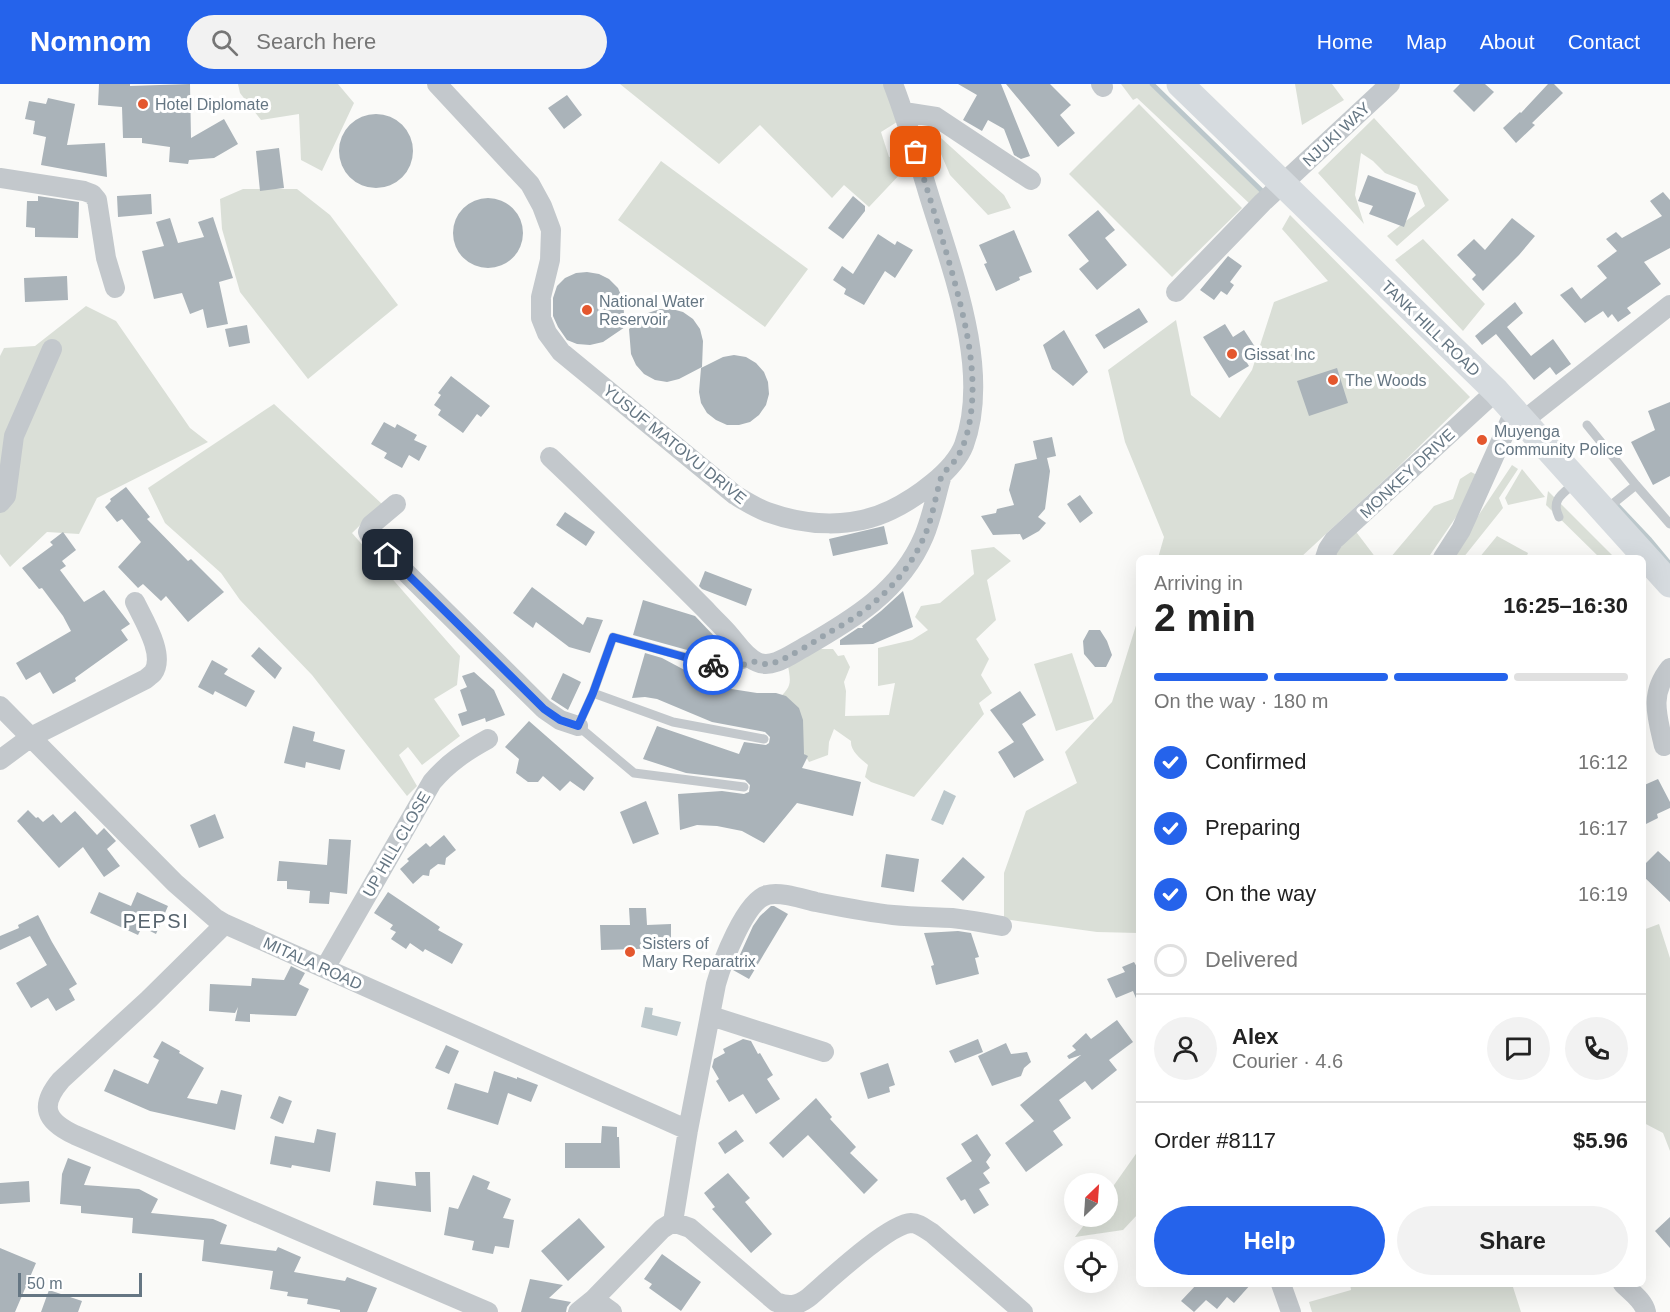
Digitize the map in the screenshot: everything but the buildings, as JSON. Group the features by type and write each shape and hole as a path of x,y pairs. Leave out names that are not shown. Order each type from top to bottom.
{"street":[{"name":"YUSUF MATOVU DRIVE","path":"437,84 530,184 542,206 551,230 550,260 541,297 541,318 547,333 561,352 735,495 764,511 794,520 823,523 847,523 878,516 899,506 942,475 954,462 963,447 968,431 972,402 972,368 967,331 949,262 904,112 893,84"},
{"name":"TANK HILL ROAD","path":"1180,84 1496,391 1644,555"},
{"name":"NJUKI WAY","path":"1176,292 1263,202 1390,84"},
{"path":"904,112 936,117 1031,180"},
{"path":"0,178 73,188 92,194 97,200 106,258 115,288"},
{"path":"1445,555 1461,530 1518,416 1670,305"},
{"path":"0,503 6,496 14,436 52,349"},
{"name":"MONKEY DRIVE","path":"1326,555 1334,540 1496,391"},
{"path":"550,457 633,537 716,621 745,654 763,664 781,660 853,619 887,591 907,567 925,535 942,475"},
{"path":"396,504 371,525 368,532 372,539 544,709 560,720 578,726"},
{"name":"TANK HILL ROAD","path":"1646,557 1670,584"},
{"path":"0,760 31,737 146,679 153,673 156,665 155,646 135,602"},
{"path":"1664,746 1655,700 1663,676 1670,668"},
{"name":"MITALA ROAD","path":"0,706 175,883 225,924 688,1130"},
{"name":"UP HILL CLOSE","path":"325,968 432,782 443,768 488,739"},
{"path":"578,1312 594,1299 662,1229 673,1222 716,984 723,963 748,911 755,902 767,895 782,894 881,913 924,918 952,918 1002,926"},
{"path":"225,924 51,1091 48,1102 49,1113 54,1123 61,1129 488,1312"},
{"path":"711,1016 824,1052"},
{"path":"673,1222 690,1228 776,1302 785,1306 801,1303 894,1228 913,1223 932,1233 1023,1312"},
{"path":"1282,1287 1291,1312"},
{"path":"1626,1287 1646,1308 1646,1312"},
{"path":"594,1299 612,1312"}],"lane":[{"path":"1587,425 1670,524"},
{"path":"1559,517 1556,501 1578,481"},
{"path":"1605,511 1636,485"},
{"path":"744,787 634,773 578,726 593,693 613,637 729,669 754,661"},
{"path":"593,693 673,722 764,739"}],"shaded area":[{"path":"238,84 338,84 354,103 322,171 301,160 299,114 261,120 240,93"},
{"path":"620,84 884,84 897,122 881,132 889,157 898,156 903,171 869,207 844,185 832,198 760,125 719,164"},
{"path":"1121,84 1149,84 1261,193 1250,204 1137,98 1133,100"},
{"path":"1295,84 1332,84 1344,100 1302,125"},
{"path":"1139,104 1242,208 1172,277 1069,174"},
{"path":"1374,118 1449,200 1397,246 1387,236 1425,206 1417,186 1385,173 1361,153 1355,195 1364,224 1318,173"},
{"path":"941,138 1004,195 1011,208 988,215 950,175 935,140"},
{"path":"661,161 808,269 765,327 618,220"},
{"path":"243,189 297,189 330,215 398,305 308,379 240,292 222,229 220,199"},
{"path":"1290,215 1470,397 1303,555 1159,555 1164,537 1125,442 1108,370 1176,320 1191,395 1220,418 1252,370 1274,302 1328,281 1282,229"},
{"path":"1423,239 1485,304 1463,331 1395,260"},
{"path":"86,306 116,321 190,428 208,442 97,498 79,534 47,532 10,567 0,554 0,356 4,348 35,346"},
{"path":"274,404 382,504 352,533 460,656 457,685 434,699 460,736 422,765 408,747 399,755 417,786 407,796 312,675 240,600 221,573 165,523 148,488"},
{"path":"1512,465 1518,469 1499,498 1503,508 1465,555 1452,555"},
{"path":"1522,469 1545,497 1508,505 1505,498"},
{"path":"1471,472 1481,477 1430,555 1393,555 1434,506 1453,499 1460,479"},
{"path":"1548,491 1612,555 1597,555 1546,505"},
{"path":"1354,529 1374,555 1335,555"},
{"path":"1497,536 1528,553 1527,555 1481,555"},
{"path":"994,547 1011,561 987,580 996,620 976,639 989,659 981,675 992,693 979,703 984,714 914,797 871,782 865,777 868,765 854,751 851,741 834,729 829,742 828,755 809,762 776,702 789,686 788,666 817,649 833,649 838,656 844,655 850,667 844,682 845,716 889,715 895,683 878,686 878,648 912,640 928,630 915,617 921,606 940,603 974,574 971,550"},
{"path":"1136,625 1136,933 1097,932 1004,919 1004,873 1026,811 1077,783 1065,752 1112,702"},
{"path":"1072,653 1094,719 1056,731 1034,664"},
{"path":"944,790 956,796 943,825 931,820"},
{"path":"1659,924 1670,958 1670,1151 1663,1133 1646,1124 1646,929"},
{"path":"645,1007 653,1008 652,1015 681,1022 677,1036 641,1027"},
{"path":"1136,1154 1136,1216 1123,1230 1075,1237 1082,1227 1118,1227 1118,1179"},
{"path":"1350,1287 1513,1287 1521,1312 1312,1312 1309,1302 1351,1290"}],"waterway":[{"path":"1152,84 1263,192"},
{"path":"1615,503 1669,563"}],"way so far":[{"path":"713,665 729,669 754,661 770,664 781,660 853,619 872,605 902,576 913,559 925,535 942,475 954,462 963,447 972,402 972,368 967,331 916,152"}],"place":[{"name":"Hotel Diplomate","path":"143,104"},
{"name":"National Water Reservoir","path":"587,310"},
{"name":"Gissat Inc","path":"1232,354"},
{"name":"The Woods","path":"1333,380"},
{"name":"Muyenga Community Police","path":"1482,440"},
{"name":"Sisters of Mary Reparatrix","path":"630,952"}],"district":[{"name":"PEPSI","path":"156,921"}],"route":[{"path":"388,555 544,709 560,720 578,726 593,693 613,637 713,665"}]}
